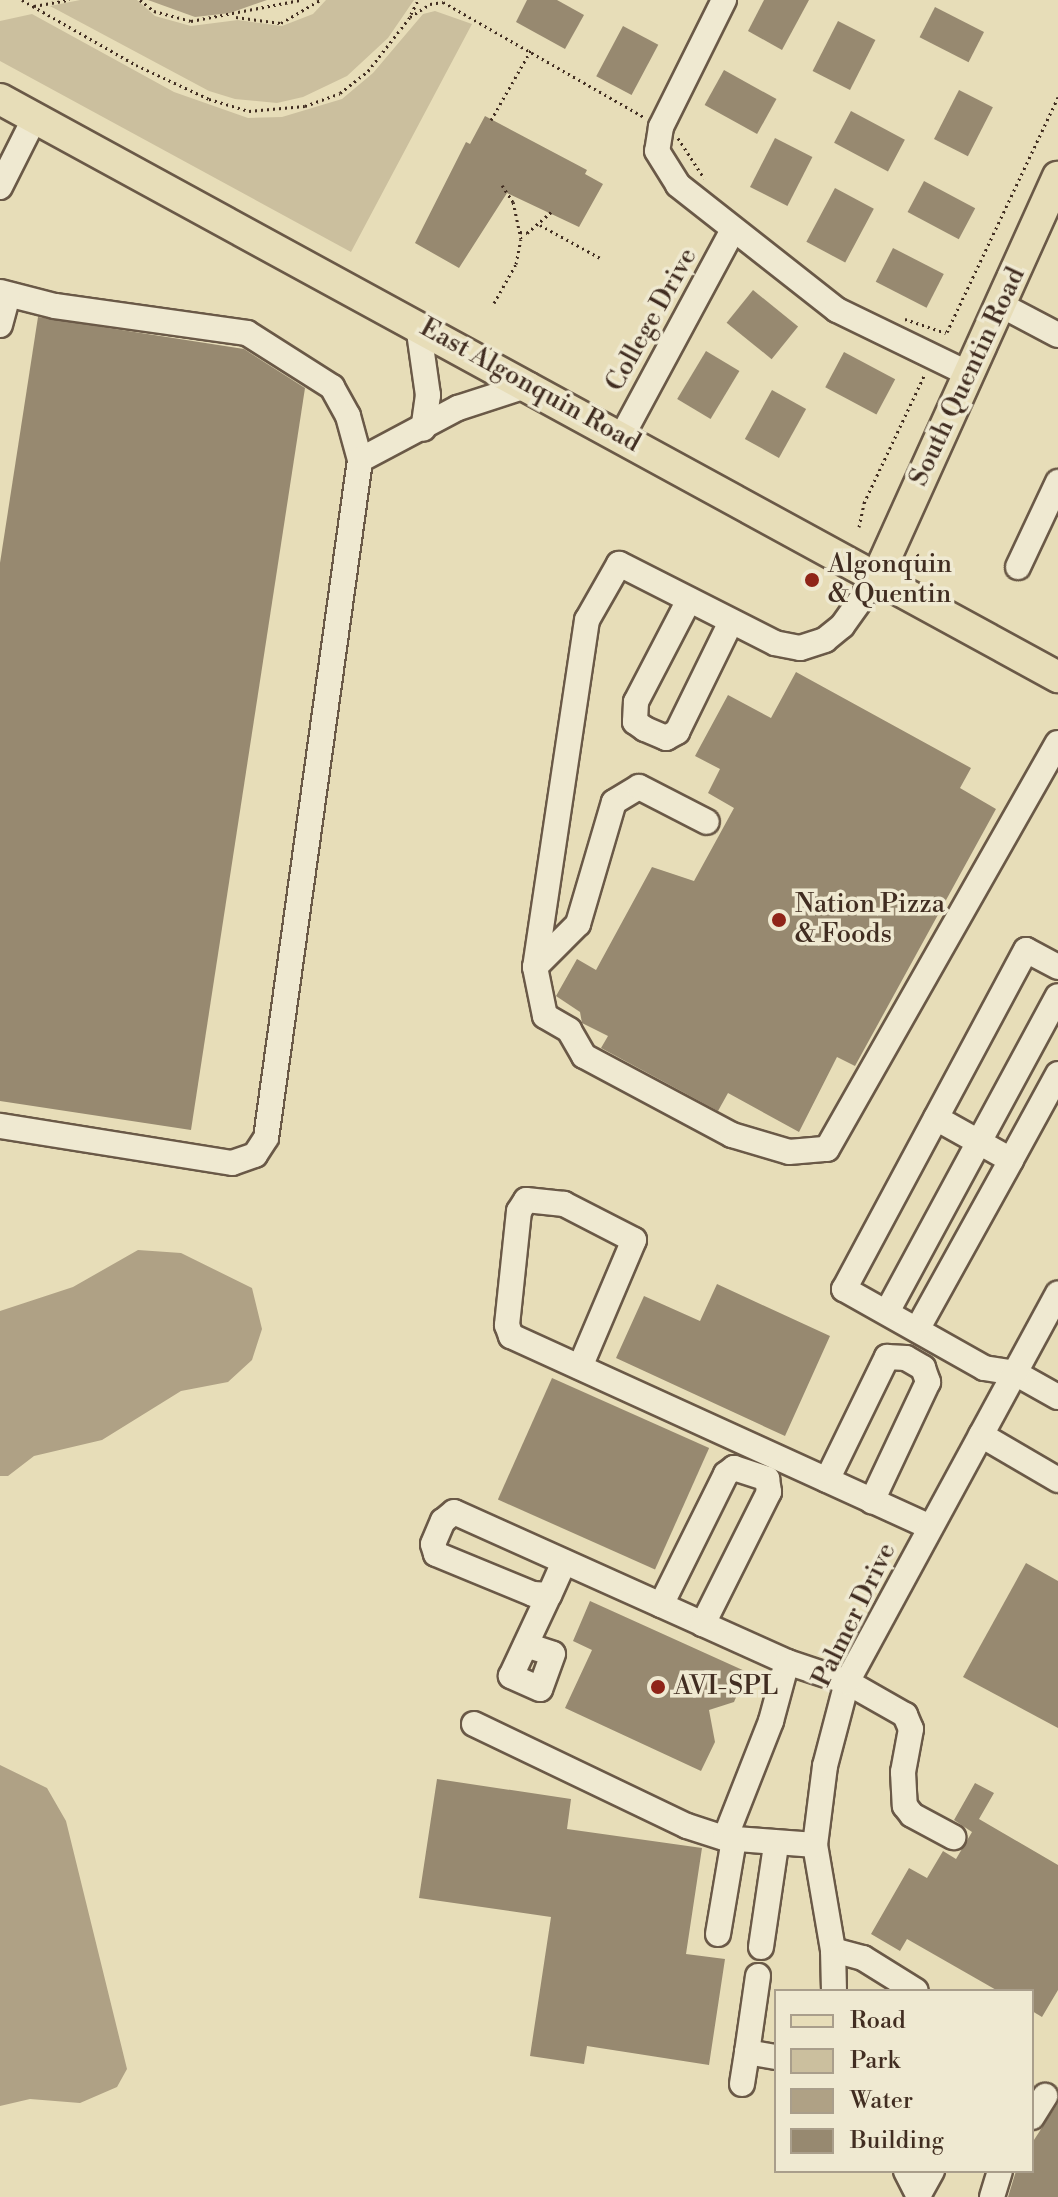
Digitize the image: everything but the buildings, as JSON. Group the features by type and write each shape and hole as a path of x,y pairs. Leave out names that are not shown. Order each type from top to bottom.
{"main road":[{"name":"East Algonquin Road","path":"0,99 529,385 1058,677"},
{"name":"South Quentin Road","path":"877,577 1058,177"}],"street":[{"path":"724,0 661,127 657,151 678,185 732,232 837,310 967,373"},
{"path":"0,187 35,117"},
{"name":"College Drive","path":"622,436 732,232"},
{"path":"0,325 4,293 247,333 332,387 348,416 360,460 266,1138 255,1155 232,1163 0,1126"},
{"path":"1001,305 1058,335"},
{"path":"418,325 428,395 423,429"},
{"path":"360,460 458,408 529,385"},
{"path":"1018,567 1058,482"},
{"path":"877,577 825,640 800,648 775,643 619,564 587,620 535,967 545,1016 569,1030 584,1056 732,1135 789,1152 827,1149 1058,743"},
{"path":"689,600 636,702 635,722 645,729 666,738 677,732 731,622"},
{"path":"535,967 578,924 614,802 639,787 707,822"},
{"path":"1058,967 1026,950 844,1289 918,1328 984,1368 1015,1373 1058,1397"},
{"path":"887,1312 1058,996"},
{"path":"918,1328 1058,1074"},
{"path":"936,1118 1011,1160"},
{"path":"580,1367 634,1240 564,1204 526,1200 519,1211 507,1325 511,1336 930,1527"},
{"name":"Palmer Drive","path":"834,1989 833,1950 815,1845 825,1766 847,1682 1015,1373 1048,1336 1058,1294"},
{"path":"827,1480 887,1357 906,1358 923,1368 928,1382 872,1501"},
{"path":"981,1435 1058,1480"},
{"path":"661,1605 726,1474 734,1468 767,1479 769,1492 703,1624"},
{"path":"549,1595 533,1594 436,1554 433,1544 443,1521 454,1512 787,1662 847,1682 905,1715 911,1729 903,1772 905,1806 912,1815 953,1837"},
{"path":"526,1645 564,1562"},
{"path":"718,1934 729,1838 771,1721 787,1662"},
{"path":"474,1724 687,1826 729,1838 776,1845 815,1845"},
{"path":"761,1947 776,1845"},
{"path":"833,1950 863,1958 913,1989"},
{"path":"742,2084 758,1976"},
{"path":"747,2052 774,2057"},
{"path":"1034,2114 1045,2096"},
{"path":"907,2173 919,2196"},
{"path":"919,2196 931,2173"},
{"path":"992,2197 999,2173"}],"path":[{"path":"22,0 136,65 209,99 249,111 305,106 340,93 368,71 410,17 418,0"},
{"path":"33,6 69,0"},
{"path":"140,0 171,18 232,17 281,23 320,0"},
{"path":"232,17 300,0"},
{"path":"425,0 430,4"},
{"path":"410,17 430,4 450,4 532,50 680,140 710,186"},
{"path":"491,120 532,50"},
{"path":"859,527 864,503 1058,97"},
{"path":"494,303 516,264 521,239 513,202 502,185"},
{"path":"521,239 551,212"},
{"path":"540,225 602,259"},
{"path":"520,232 527,233"},
{"path":"900,318 946,333"}],"green space":[{"path":"80,0 137,0 155,16 191,26 238,20 282,26 313,14 326,0 414,0 388,38 347,76 303,97 277,103 235,99 209,91 50,6"},
{"path":"435,11 472,24 351,252 0,61 0,21 32,14 174,92 248,118 282,117 342,99 373,73 423,14"}],"water":[{"path":"148,0 267,0 230,13 195,17"},
{"path":"138,1250 181,1253 252,1288 262,1329 252,1360 228,1382 181,1391 102,1440 34,1456 8,1476 0,1476 0,1311 73,1287"},
{"path":"0,1765 47,1788 66,1821 127,2069 117,2087 80,2103 30,2099 0,2106"}],"place":[{"name":"Algonquin & Quentin","path":"812,580"},
{"name":"Nation Pizza & Foods","path":"779,920"},
{"name":"AVI-SPL","path":"658,1687"}]}
